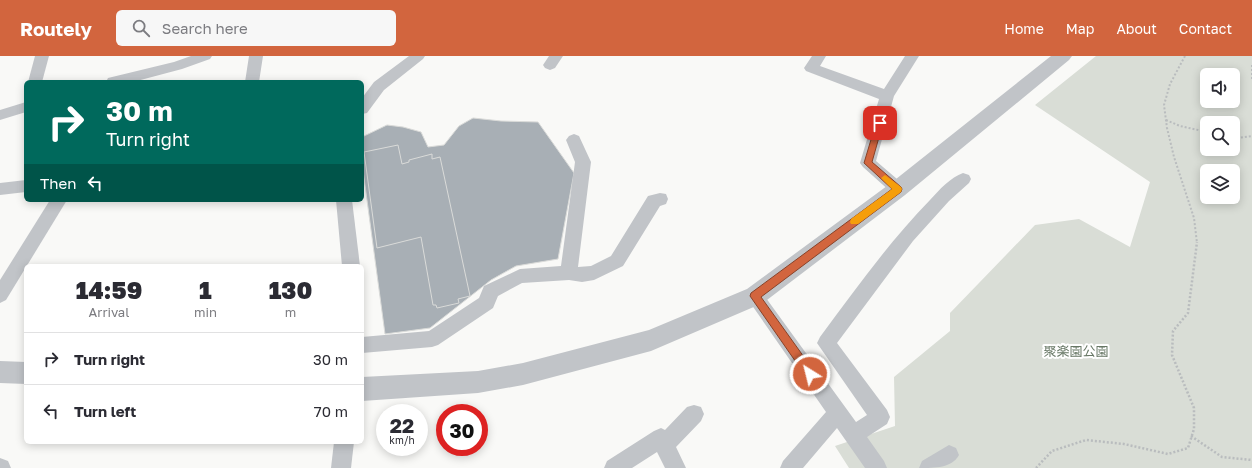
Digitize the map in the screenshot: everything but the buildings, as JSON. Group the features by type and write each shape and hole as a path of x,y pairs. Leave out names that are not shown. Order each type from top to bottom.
{"street":[{"path":"35,80 42,56"},
{"path":"121,80 177,66 205,56"},
{"path":"364,106 379,86 418,56"},
{"path":"819,56 811,68 887,96"},
{"path":"898,189 868,163 887,96 912,56"},
{"path":"364,389 478,382 523,374 651,340 755,296 898,189 1063,56"},
{"path":"252,57 252,80"},
{"path":"0,115 24,108"},
{"path":"569,273 583,162 574,140"},
{"path":"854,435 880,417 826,343 889,259 943,196 963,179"},
{"path":"0,189 24,186"},
{"path":"364,345 432,339 487,303 490,291 520,276 594,273 617,261 654,201 660,199"},
{"path":"0,295 58,202"},
{"path":"344,202 351,264"},
{"path":"755,296 877,468"},
{"path":"0,372 24,373"},
{"path":"790,468 838,413"},
{"path":"664,445 694,414"},
{"path":"614,468 661,438 676,468"},
{"path":"341,468 344,444"},
{"path":"929,468 949,455"}],"path":[{"path":"1036,468 1052,452 1086,440 1124,444 1168,454 1188,448 1194,428 1194,408 1172,355 1172,331 1188,313 1190,288 1197,245 1194,218 1174,157 1164,105 1170,84 1185,56"},
{"path":"1252,65 1252,80"},
{"path":"1166,120 1180,126 1200,130"},
{"path":"1240,137 1252,136"},
{"path":"1191,436 1222,457 1252,460"}],"green space":[{"name":"聚楽園公園","path":"1096,56 1252,56 1252,468 849,468 835,446 895,426 894,377 950,331 950,313 1035,225 1079,219 1130,247 1150,182 1035,105"}],"slow traffic":[{"path":"854,222 898,189 885,178"}],"route":[{"path":"810,374 755,296 898,189 868,163 880,123"}]}
